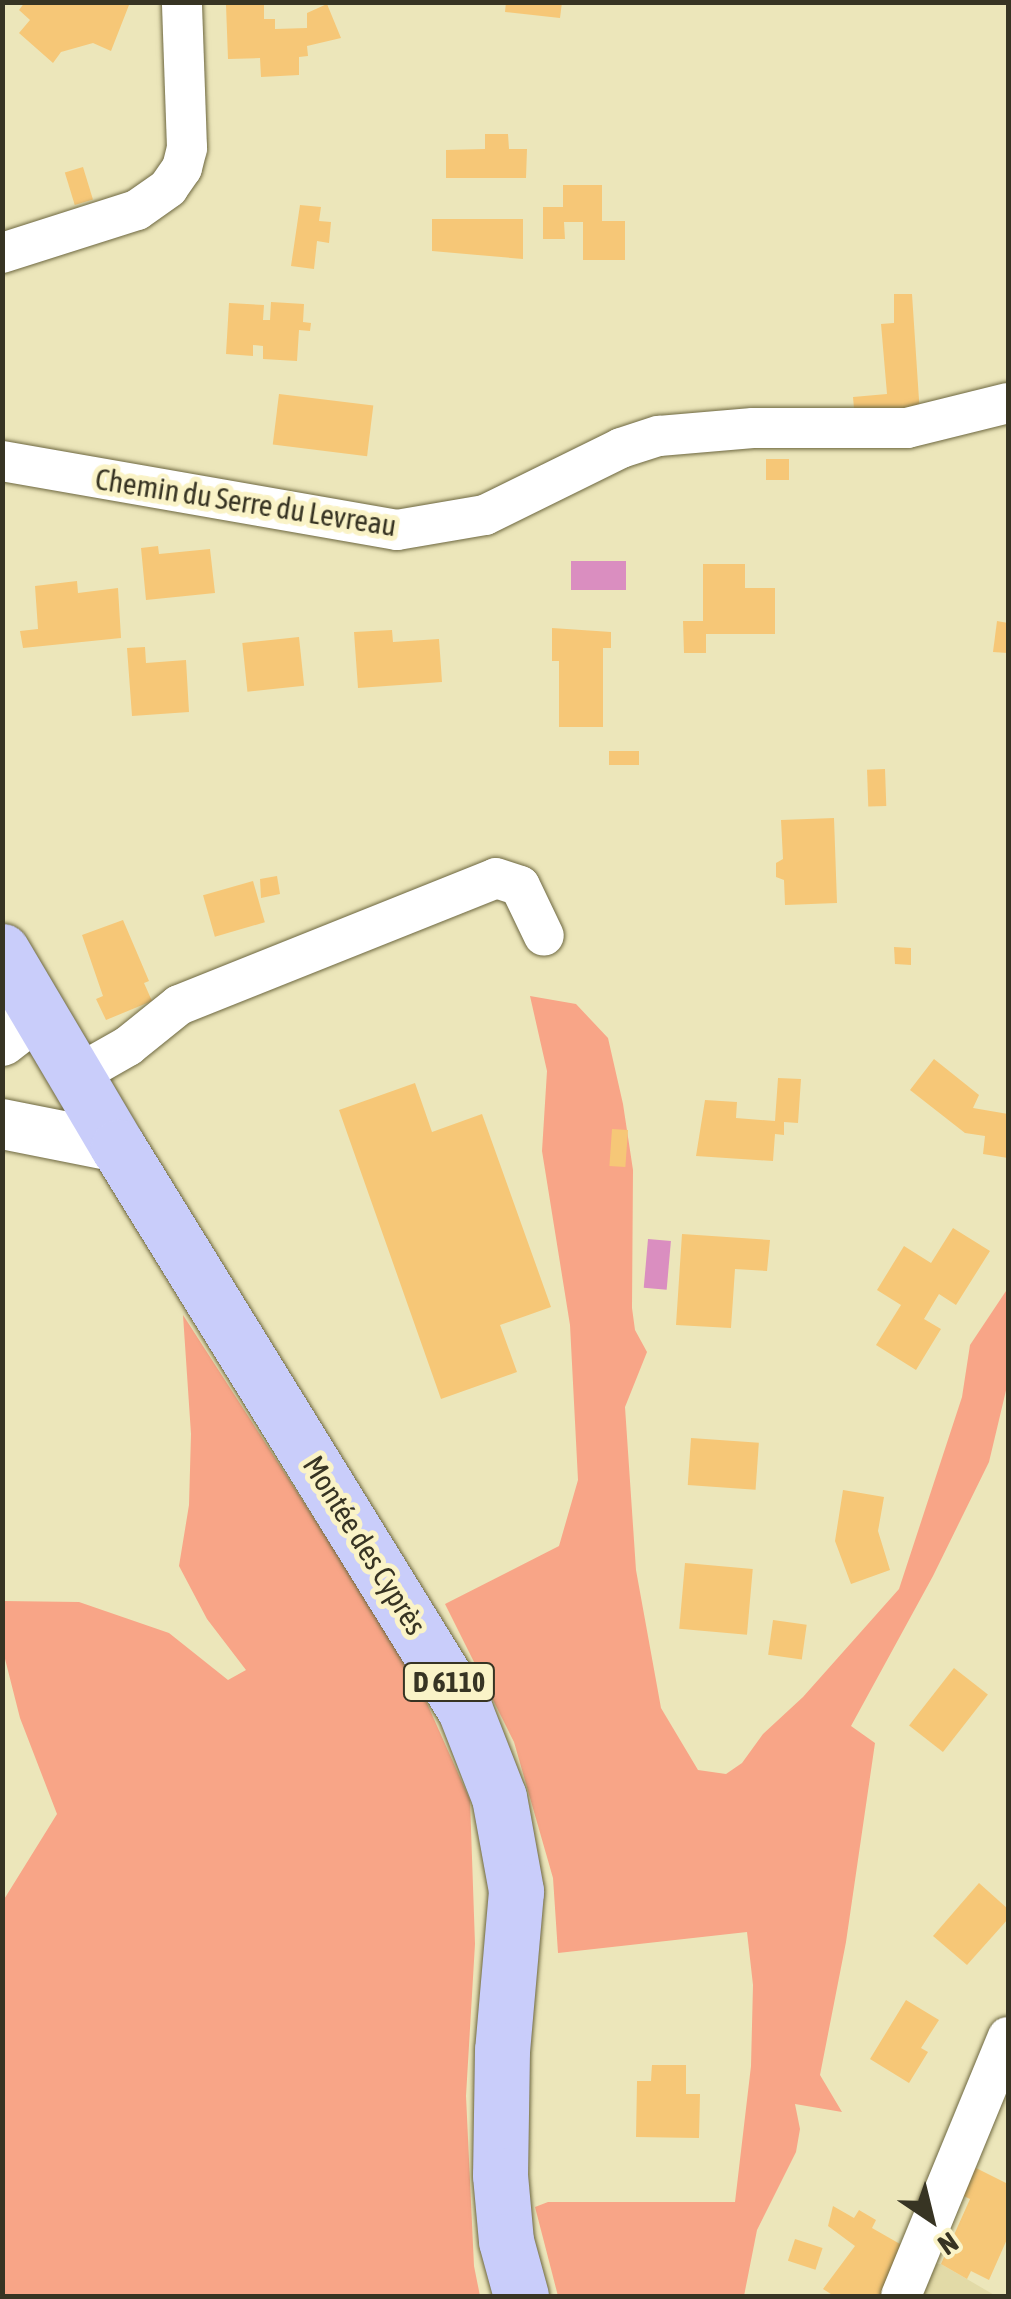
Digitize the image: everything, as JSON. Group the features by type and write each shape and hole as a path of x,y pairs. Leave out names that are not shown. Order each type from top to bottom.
{"main road":[{"name":"Montée des Cyprès","path":"2,951 17,1020 78,1075 118,1147 466,1710 499,1797 516,1891 502,2050 500,2175 506,2241 521,2296"}],"street":[{"path":"2,252 137,210 168,188 182,168 186,148 182,2"},
{"name":"Chemin du Serre du Levreau","path":"2,461 397,530 485,515 621,448 659,436 753,428 907,428 1008,403"},
{"path":"78,1075 128,1046 178,1005 496,878 520,886 544,936"},
{"path":"2,1124 118,1147"},
{"path":"902,2296 1004,2061"}],"shaded area":[{"path":"571,561 626,561 626,590 571,590"},
{"path":"530,996 576,1004 608,1038 623,1104 633,1170 632,1308 635,1330 647,1352 625,1407 636,1570 661,1708 698,1770 726,1774 742,1763 763,1734 803,1697 899,1589 962,1397 970,1345 1008,1288 1008,1382 989,1462 933,1576 851,1726 875,1743 846,1942 820,2075 842,2112 795,2104 800,2129 796,2152 757,2230 744,2296 558,2296 535,2207 548,2202 735,2202 751,2066 753,1985 747,1932 558,1953 553,1878 514,1742 445,1604 559,1546 578,1480 570,1325 542,1151 547,1071"},
{"path":"648,1239 671,1241 667,1290 644,1288"},
{"path":"183,1315 413,1672 470,1800 475,1944 466,2096 474,2266 480,2296 3,2296 3,1901 57,1814 20,1718 3,1651 3,1601 79,1602 169,1633 228,1680 246,1670 207,1619 179,1566 189,1505 191,1434"},
{"path":"932,2264 941,2264 996,2296 922,2296"}],"building":[{"path":"25,2 129,5 111,51 93,43 61,52 53,63 19,33 30,20 19,10"},
{"path":"506,2 562,2 560,18 505,12"},
{"path":"264,4 264,19 275,19 275,29 307,28 307,13 327,4 341,38 307,46 308,56 299,57 299,75 261,77 260,58 228,59 226,5"},
{"path":"485,134 508,134 509,149 527,149 526,178 446,178 446,150 485,149"},
{"path":"83,167 93,200 75,205 65,173"},
{"path":"563,185 602,185 602,221 625,221 625,260 583,260 583,222 564,222 565,239 543,239 543,207 563,207"},
{"path":"300,205 321,207 319,221 331,222 329,243 317,241 314,269 291,266"},
{"path":"432,219 523,219 523,259 432,251"},
{"path":"894,294 912,294 920,415 855,420 853,397 887,394 881,324 894,323"},
{"path":"271,302 304,304 303,322 311,323 310,331 299,330 297,361 263,359 263,346 253,345 253,356 226,354 229,303 264,305 263,320 270,320"},
{"path":"279,394 373,406 367,456 273,445"},
{"path":"766,459 789,459 789,480 766,480"},
{"path":"158,546 159,554 210,549 215,593 146,600 141,548"},
{"path":"703,564 745,564 745,588 775,588 775,634 706,634 706,653 684,653 683,621 703,621"},
{"path":"77,581 78,593 118,588 121,638 23,648 20,631 38,629 35,586"},
{"path":"997,621 1008,623 1008,653 993,652"},
{"path":"552,628 611,632 611,648 603,648 603,727 559,727 559,661 552,661"},
{"path":"392,630 393,642 439,639 442,682 358,688 354,632"},
{"path":"299,637 304,686 247,692 242,643"},
{"path":"145,647 146,663 186,660 189,712 132,716 127,648"},
{"path":"609,751 639,751 639,765 609,765"},
{"path":"885,769 886,806 868,807 867,770"},
{"path":"834,818 837,903 785,905 784,880 776,877 776,863 783,859 781,820"},
{"path":"277,876 280,894 261,898 260,879"},
{"path":"253,881 265,922 215,937 203,895"},
{"path":"123,920 149,981 144,983 152,1001 106,1020 96,999 103,996 82,935"},
{"path":"894,947 911,948 911,965 895,964"},
{"path":"934,1059 979,1095 973,1108 1008,1114 1008,1158 983,1154 985,1136 965,1133 910,1090"},
{"path":"778,1078 801,1079 798,1123 784,1122 784,1135 775,1134 773,1161 696,1156 705,1100 737,1102 736,1118 775,1121"},
{"path":"415,1083 432,1132 482,1114 551,1307 500,1325 517,1372 441,1399 339,1110"},
{"path":"612,1129 628,1130 625,1167 609,1166"},
{"path":"953,1228 990,1251 956,1305 939,1294 924,1319 941,1329 916,1370 876,1345 901,1305 877,1290 904,1246 931,1263"},
{"path":"682,1234 770,1240 767,1271 735,1269 731,1328 676,1325"},
{"path":"691,1438 759,1443 756,1490 688,1485"},
{"path":"843,1490 884,1497 878,1531 890,1570 851,1584 835,1541"},
{"path":"685,1563 753,1569 747,1635 679,1629"},
{"path":"773,1620 807,1625 802,1659 768,1655"},
{"path":"954,1668 988,1694 943,1752 909,1726"},
{"path":"979,1883 1008,1909 1008,1919 967,1965 933,1936"},
{"path":"906,2000 939,2020 921,2048 928,2052 909,2083 870,2059"},
{"path":"652,2065 686,2065 686,2094 700,2094 699,2138 636,2137 637,2081 651,2081"},
{"path":"964,2162 1008,2184 1008,2237 989,2280 971,2271 967,2279 941,2264 970,2199 951,2190"},
{"path":"833,2206 854,2218 859,2210 876,2220 872,2228 907,2248 889,2296 834,2296 823,2289 855,2246 828,2226"},
{"path":"795,2239 823,2248 815,2270 788,2261"}]}
